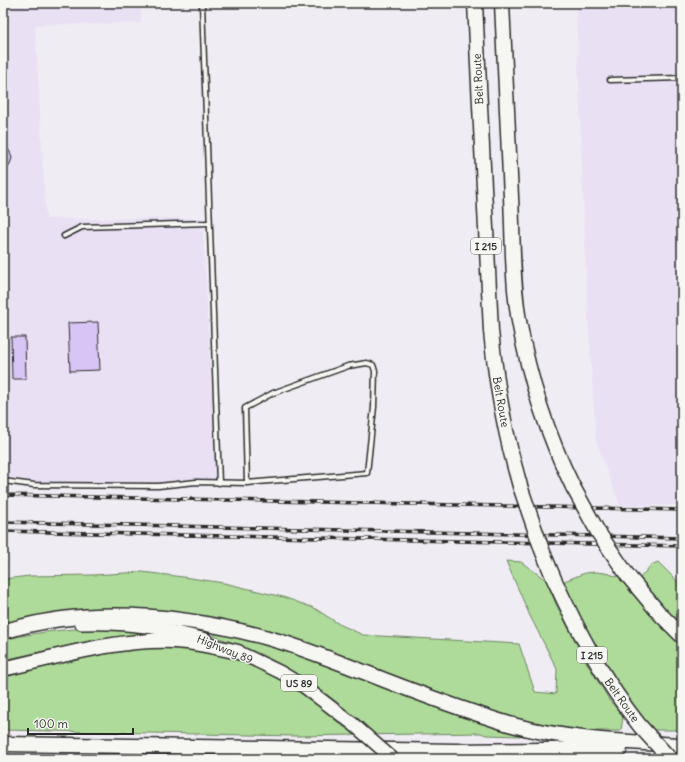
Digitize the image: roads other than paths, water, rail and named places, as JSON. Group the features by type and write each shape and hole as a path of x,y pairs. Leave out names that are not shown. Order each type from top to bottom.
{"highway":[{"name":"Belt Route","path":"475,3 492,344 503,419 520,486 540,544 573,620 605,676 626,708 670,759"},
{"name":"I 215","path":"502,3 514,274 519,319 529,368 552,441 573,487 598,532 628,576 659,613 682,636"},
{"path":"5,632 28,624 45,621 96,616 157,618 214,626 269,638 303,649 413,691 510,724 566,736 626,742 682,745"},
{"path":"3,669 97,648 149,641 198,643 238,652"},
{"path":"3,744 456,751 682,748"}],"main road":[{"name":"Highway 89","path":"5,632 76,624 128,624 177,632 217,643 280,672 302,685 353,724 393,759"}],"lane":[{"path":"202,3 218,483"},
{"path":"610,80 682,78"},
{"path":"64,236 82,227 209,223"},
{"path":"3,481 34,485 158,486 196,482 247,483 367,473 374,407 376,371 373,365 367,363 348,366 273,393 245,408 247,483"}],"railway":[{"path":"3,495 682,510"},
{"path":"3,522 682,538"},
{"path":"3,531 682,546"}]}
